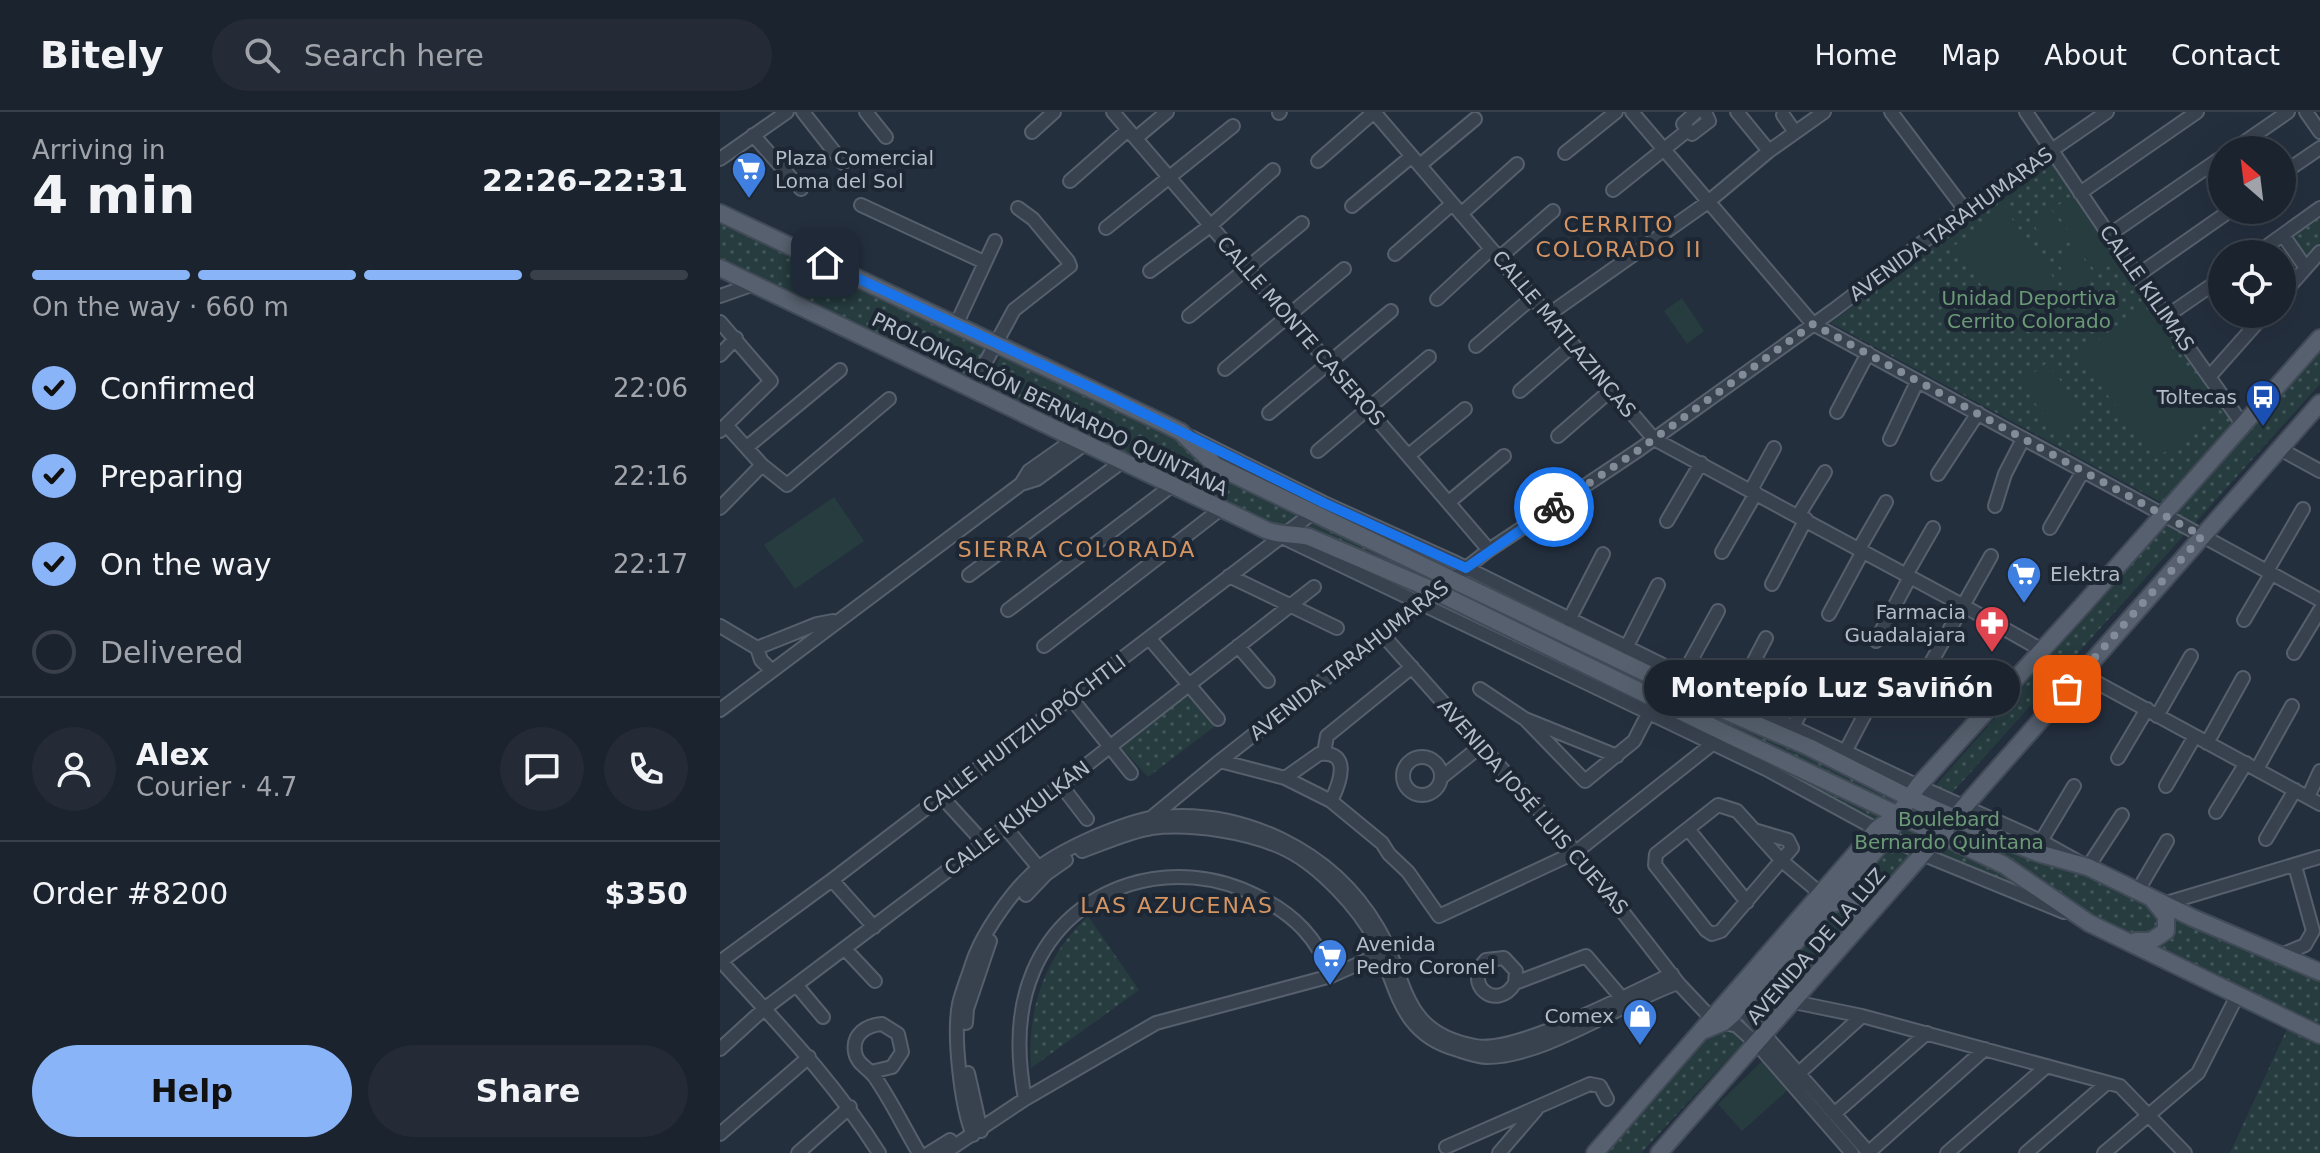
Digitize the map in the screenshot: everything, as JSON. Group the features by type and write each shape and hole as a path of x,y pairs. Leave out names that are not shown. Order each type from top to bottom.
{"main road":[{"name":"PROLONGACIÓN BERNARDO QUINTANA","path":"720,213 1181,432 1216,466 1319,509 1452,579 1958,812 2038,853 2088,867 2320,972"},
{"name":"PROLONGACIÓN BERNARDO QUINTANA","path":"720,268 1222,508 1283,535 1309,537 1435,591 1719,738 1898,815 2004,865 2089,923 2320,1035"},
{"name":"AVENIDA DE LA LUZ","path":"1713,1024 1739,1006 1914,792 2320,338"},
{"name":"AVENIDA DE LA LUZ","path":"1659,1153 2320,403"},
{"path":"2123,937 2148,942 2166,931 2166,916 2151,898"},
{"name":"AVENIDA DE LA LUZ","path":"1595,1153 1826,899"},
{"path":"1809,984 1817,967 1857,918 1853,902 1826,899"}],"street":[{"path":"720,159 787,112"},
{"path":"803,112 843,163"},
{"path":"866,112 886,137"},
{"path":"1032,132 1054,112"},
{"name":"CALLE MONTE CASEROS","path":"1113,112 1489,550"},
{"path":"1070,181 1167,112"},
{"path":"1565,153 1616,112"},
{"path":"1632,112 1813,324 2320,600"},
{"path":"1696,112 1683,124 1694,133 1709,121 1705,112"},
{"path":"1737,112 1769,151"},
{"path":"1548,315 1708,202 1769,151 1824,112"},
{"path":"1891,112 1965,210"},
{"name":"CALLE KILIMAS","path":"2026,112 2243,425"},
{"name":"AVENIDA TARAHUMARAS","path":"1149,824 1220,761 1489,550 1654,439 1965,210 2107,112"},
{"path":"2080,193 2197,112"},
{"path":"2253,136 2288,112"},
{"path":"2306,112 2320,132"},
{"path":"1318,161 1377,115 1394,113"},
{"name":"CALLE MATLAZINCAS","path":"1377,115 1654,439 2042,650"},
{"path":"1783,115 1795,132"},
{"path":"1352,206 1475,119"},
{"path":"1106,228 1233,126"},
{"path":"1613,190 1688,130"},
{"path":"753,135 801,189"},
{"path":"2296,164 2320,148"},
{"path":"1395,254 1517,164"},
{"path":"2109,235 2208,167"},
{"path":"1150,271 1210,226 1273,170"},
{"path":"861,205 984,262"},
{"path":"971,389 1014,310 1070,266 1033,219 1018,208"},
{"path":"2276,240 2320,208"},
{"path":"1437,299 1553,211"},
{"path":"1189,316 1302,223"},
{"path":"2138,275 2211,224"},
{"path":"2283,235 2306,268"},
{"path":"956,325 995,241"},
{"path":"2296,279 2320,252"},
{"path":"1225,369 1344,269"},
{"path":"720,296 754,284"},
{"path":"2167,316 2208,288"},
{"path":"1476,346 1533,297"},
{"path":"1269,413 1391,311"},
{"path":"720,322 771,381 723,428 787,485 889,399"},
{"path":"2209,377 2253,328"},
{"path":"720,355 736,338"},
{"path":"1520,391 1572,346"},
{"path":"1837,412 1868,353"},
{"path":"1318,451 1429,357"},
{"path":"747,447 840,370"},
{"path":"1890,439 1917,382"},
{"path":"1558,436 1611,390"},
{"path":"1409,455 1465,409"},
{"path":"1938,474 1978,413"},
{"path":"1995,506 2005,474 2023,439"},
{"path":"720,710 1021,484 1029,471 1081,441"},
{"path":"1722,552 1774,448"},
{"path":"2280,449 2320,471"},
{"path":"1449,502 1504,456"},
{"path":"969,575 1123,461"},
{"path":"1667,521 1701,463"},
{"path":"720,508 762,465"},
{"path":"2050,528 2083,471"},
{"path":"1772,584 1825,472"},
{"path":"1008,610 1174,484"},
{"path":"1829,614 1886,502"},
{"path":"1044,646 1222,508"},
{"name":"CALLE HUITZILOPÓCHTLI","path":"720,961 832,880 1319,509"},
{"name":"PROLONGACIÓN BERNARDO QUINTANA","path":"1319,509 1466,568 1845,752 1914,792"},
{"path":"2244,620 2303,509"},
{"path":"1876,641 1933,528"},
{"name":"PROLONGACIÓN BERNARDO QUINTANA","path":"1283,535 1649,712 1719,738 1922,854 2089,923"},
{"path":"1569,620 1603,554"},
{"path":"1928,668 1991,556"},
{"path":"1229,576 1337,628"},
{"path":"1626,648 1658,585"},
{"name":"CALLE KUKULKÁN","path":"720,1049 764,1009 1111,747 1314,587"},
{"path":"2294,653 2320,610"},
{"path":"1683,675 1718,611"},
{"path":"757,648 817,624 837,620"},
{"path":"720,626 757,648 761,660 772,671"},
{"name":"AVENIDA JOSÉ LUIS CUEVAS","path":"1382,634 1576,852 1713,1024 1737,1026 1761,1039"},
{"path":"1734,699 1766,638"},
{"path":"1150,639 1218,719"},
{"path":"1238,646 1268,681"},
{"path":"2118,758 2191,656"},
{"path":"1324,753 1327,736 1412,667"},
{"path":"1793,727 1823,669"},
{"path":"2081,674 2320,804"},
{"path":"2166,786 2243,678"},
{"path":"1480,689 1525,719 1617,756"},
{"path":"1845,752 1875,695"},
{"path":"1071,698 1131,773"},
{"path":"2216,812 2252,766 2292,706"},
{"path":"1525,719 1583,780 1590,778 1634,741 1649,712"},
{"path":"1220,761 1285,778 1331,801 1380,840 1389,854 1408,872 1439,916 1576,852 1719,738"},
{"path":"1442,777 1481,746"},
{"path":"1285,778 1307,761 1324,753 1335,757 1341,771 1339,785 1331,801"},
{"path":"2308,797 2320,771"},
{"path":"1061,785 1087,819"},
{"path":"2041,841 2074,786"},
{"path":"2266,839 2295,790"},
{"path":"941,796 984,843"},
{"path":"1754,830 1788,840 1792,848 1782,861 1747,902 1721,931 1714,934 1706,930 1654,863 1656,854 1718,805 1737,811 1754,830 1782,861 1826,899"},
{"name":"PROLONGACIÓN BERNARDO QUINTANA","path":"1958,812 2041,841 2088,867"},
{"path":"2088,867 2122,815"},
{"path":"1023,892 1078,852 1149,824"},
{"path":"975,1130 967,1064 968,992 992,937 1039,868 1073,847 1107,832 1149,824 1215,829 1289,846 1340,879 1378,928 1384,952 1407,999 1433,1035 1486,1057 1523,1052 1675,978"},
{"path":"1005,827 1039,868"},
{"path":"1688,829 1747,902"},
{"path":"2167,841 2151,898 2295,866 2320,857"},
{"path":"2281,955 2305,945 2313,931 2295,866"},
{"path":"1025,1099 1019,1032 1023,1002 1032,975 1053,939 1073,918 1121,888 1144,879 1172,876 1218,880 1247,890 1275,905 1301,925 1320,949 1331,976"},
{"path":"832,880 874,927"},
{"path":"845,949 875,981"},
{"path":"929,1153 975,1130 1163,1021 1331,976 1384,952"},
{"path":"1515,983 1586,956 1624,1001"},
{"path":"720,961 809,1057 850,1107 879,1153"},
{"path":"797,986 823,1017"},
{"path":"2104,1153 2198,1073 2238,994"},
{"path":"1794,1002 1862,1016 2124,1087 2185,1153"},
{"path":"1739,1006 1761,1039 1852,1153"},
{"path":"1799,1073 1862,1016"},
{"path":"871,1072 892,1067 902,1052 898,1034 882,1024 864,1029 854,1045 859,1062 871,1072 919,1153"},
{"path":"1834,1114 1927,1033"},
{"path":"1761,1039 1799,1073 1869,1153 1985,1049"},
{"path":"720,1134 809,1057"},
{"path":"1947,1153 2047,1066"},
{"path":"2026,1153 2107,1083"},
{"path":"1469,1153 1452,1144 1586,1085 1628,1115"},
{"path":"1499,1153 1539,1106"},
{"path":"798,1153 850,1107"},
{"path":"944,1153 975,1130"}],"green space":[{"name":"Unidad Deportiva Cerrito Colorado","path":"2056,162 2238,421 2164,504 1831,323 1900,270"},
{"path":"2074,195 2094,227 2074,240 2054,208"},
{"path":"2005,209 2067,297 2015,333 1954,246"},
{"path":"2052,210 2071,241 2051,253 2033,223"},
{"path":"2320,213 2320,242 2303,260 2296,250 2296,240 2289,240 2286,236"},
{"path":"720,222 986,350 971,380 720,258"},
{"path":"2097,230 2117,261 2097,274 2077,243"},
{"path":"2075,245 2095,276 2074,289 2055,258"},
{"path":"1682,298 1704,331 1687,344 1664,311"},
{"path":"2142,307 2219,412 2155,459 2078,355"},
{"name":"Boulebard Bernardo Quintana","path":"2320,350 2320,384 1952,793 2243,944 2320,977 2320,1153 2230,1153 2293,1016 2194,966 1916,856 1641,1153 1600,1153 1704,1036 1732,1024 1894,843 1815,787 1823,782 1783,757 1281,529 986,388 1001,355 1171,435 1920,803"},
{"path":"2047,363 2085,413 2059,434 2020,383"},
{"path":"834,497 864,541 795,589 764,545"},
{"path":"1189,689 1219,723 1148,777 1118,744"},
{"path":"1088,916 1139,990 1031,1068 1032,1025 1042,985 1060,948"},
{"path":"1763,1060 1789,1089 1742,1131 1718,1104"}],"way so far":[{"path":"1554,507 1813,324 2202,536 2067,689"}],"place":[{"name":"Plaza Comercial Loma del Sol","path":"749,200"},
{"name":"Toltecas","path":"2263,428"},
{"name":"Elektra","path":"2024,605"},
{"name":"Farmacia Guadalajara","path":"1992,654"},
{"name":"Montepío Luz Saviñón","path":"2067,689"},
{"name":"Avenida Pedro Coronel","path":"1330,987"},
{"name":"Comex","path":"1640,1047"}],"district":[{"name":"CERRITO COLORADO II","path":"1619,236"},
{"name":"SIERRA COLORADA","path":"1077,549"},
{"name":"LAS AZUCENAS","path":"1177,905"}],"route":[{"path":"825,263 1466,568 1554,507"}]}
